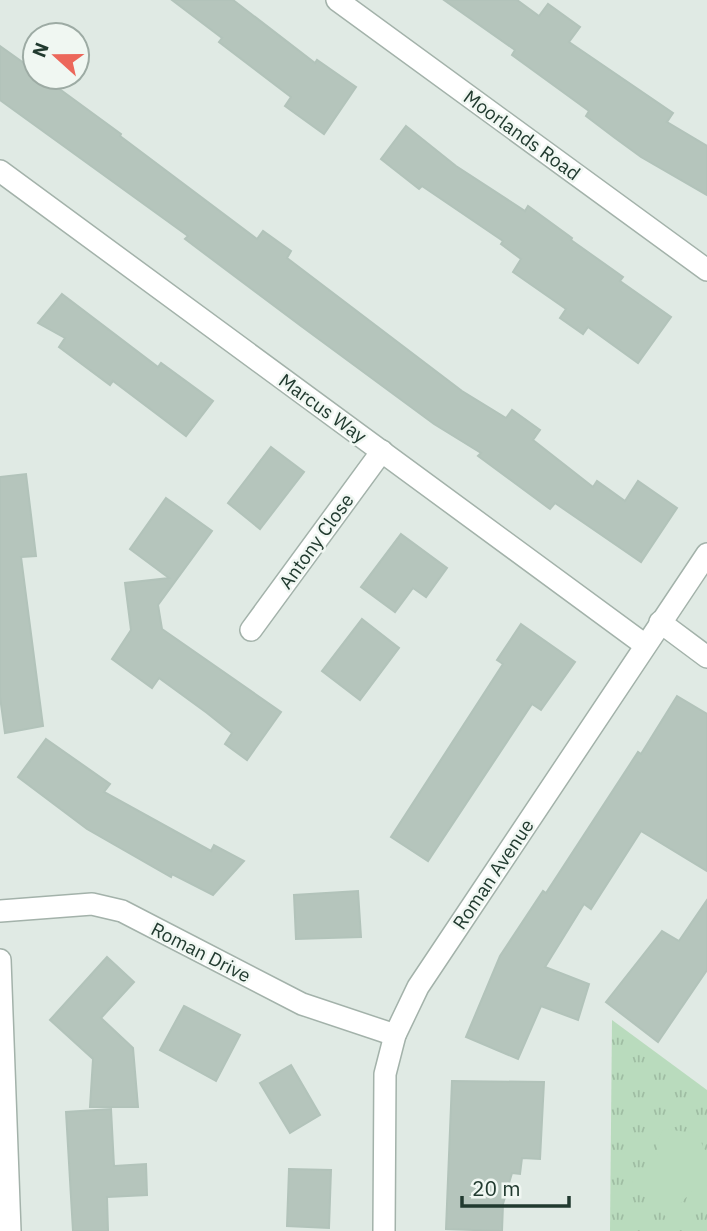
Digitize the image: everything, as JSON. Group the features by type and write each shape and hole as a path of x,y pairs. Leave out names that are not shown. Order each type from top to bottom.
{"street":[{"name":"Moorlands Road","path":"337,0 705,265"},
{"name":"Marcus Way","path":"0,171 645,645"},
{"name":"Antony Close","path":"251,630 382,451"},
{"name":"Roman Avenue","path":"384,1231 385,1074 395,1035 418,987 707,554"},
{"path":"660,622 707,657"},
{"name":"Roman Drive","path":"0,911 92,904 122,911 302,1004 395,1035"},
{"path":"0,960 10,1231"}],"green space":[{"path":"612,1020 707,1090 707,1231 610,1231"},
{"path":"663,1129 697,1133 707,1155 707,1185 692,1191 667,1218 632,1182 658,1154 658,1139"}],"building":[{"path":"172,0 233,0 315,63 317,60 356,87 324,134 285,106 291,97 219,42 222,38"},
{"path":"444,0 517,0 539,16 548,4 580,27 569,42 673,113 667,122 707,146 707,195 641,157 615,138 586,116 589,111 512,55 515,50"},
{"path":"0,46 21,61 21,91 62,91 257,239 263,231 291,251 287,258 462,391 506,418 512,410 540,430 533,440 593,487 597,481 625,501 638,481 677,508 641,562 555,503 550,509 478,456 481,453 434,424 185,239 188,236 0,100"},
{"path":"406,126 456,166 525,211 528,206 623,277 620,281 671,317 638,363 588,327 583,334 560,318 566,309 513,272 521,259 501,244 503,241 422,186 419,189 381,159"},
{"path":"62,294 158,367 161,363 213,401 186,436 113,381 110,385 59,347 65,338 38,323"},
{"path":"271,447 304,472 260,529 228,503"},
{"path":"26,474 36,556 21,557 43,726 5,733 0,697 0,477"},
{"path":"166,498 212,531 158,605 162,629 281,712 247,760 225,744 232,733 207,713 159,678 152,688 112,659 131,630 125,583 169,578 130,549"},
{"path":"401,534 447,568 426,597 413,588 395,612 361,587"},
{"path":"362,619 399,648 360,700 322,671"},
{"path":"521,624 575,662 541,710 532,704 428,861 391,837 503,664 497,660"},
{"path":"677,696 707,714 707,871 641,831 591,909 584,904 545,967 589,984 578,1020 541,1006 518,1059 466,1037 500,956 543,891 546,893 638,752 641,754"},
{"path":"46,739 110,784 104,792 211,851 214,845 244,861 213,895 172,874 171,877 87,829 18,777"},
{"path":"358,891 361,937 296,939 294,895"},
{"path":"707,900 707,970 658,1042 606,1002 662,931 679,941"},
{"path":"107,957 134,982 101,1018 133,1048 138,1107 90,1107 93,1059 50,1020"},
{"path":"184,1006 240,1035 216,1081 160,1050"},
{"path":"291,1065 320,1115 290,1133 260,1083"},
{"path":"452,1081 544,1082 540,1159 522,1158 520,1174 512,1173 503,1204 502,1231 446,1229"},
{"path":"111,1109 114,1166 146,1164 147,1195 107,1197 108,1231 73,1231 66,1112"},
{"path":"289,1169 331,1170 329,1228 287,1226"}]}
